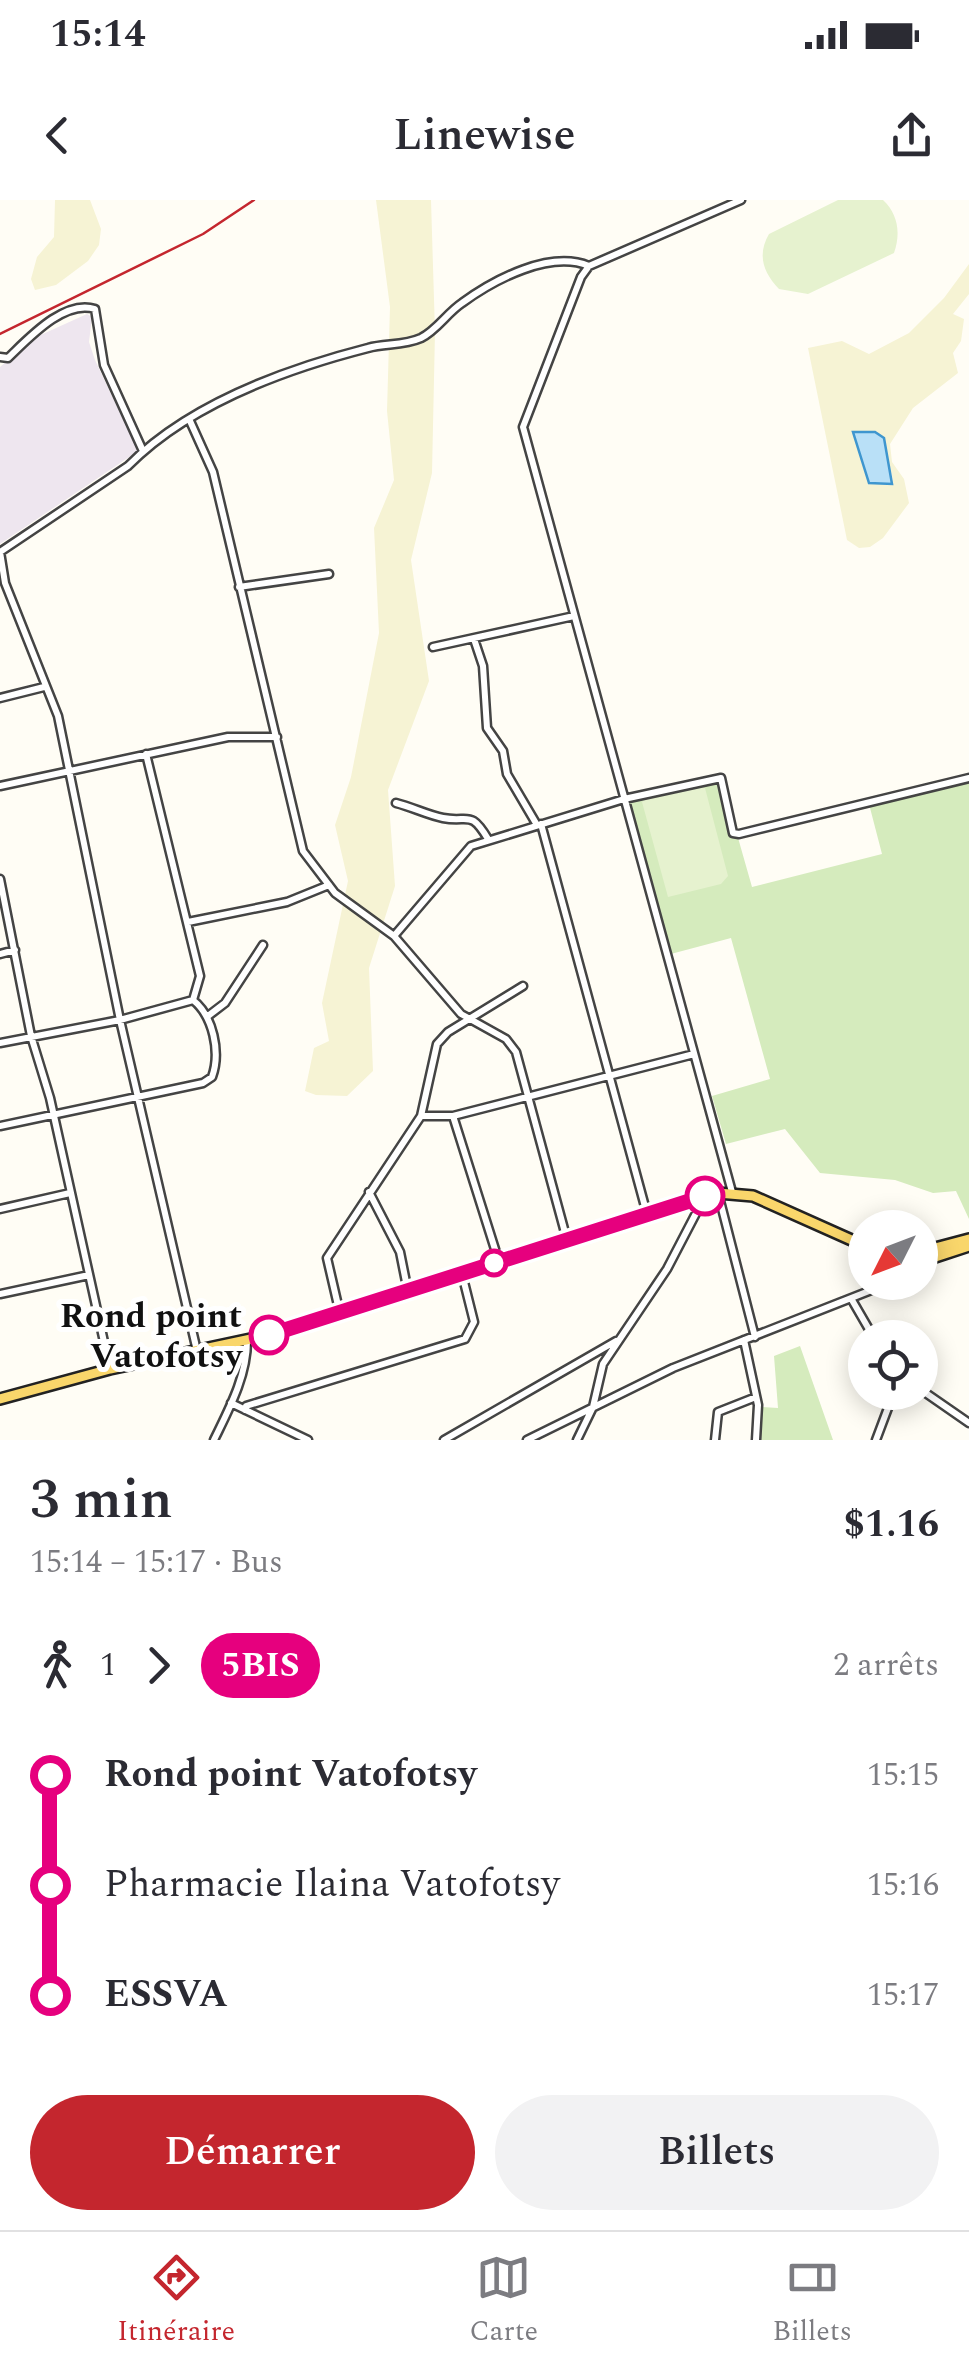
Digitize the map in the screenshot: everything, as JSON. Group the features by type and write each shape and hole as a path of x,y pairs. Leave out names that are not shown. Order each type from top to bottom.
{"main road":[{"path":"0,1400 110,1369 246,1341 340,1314 718,1193 760,1199 848,1238"},
{"path":"938,1247 969,1239"},
{"path":"938,1256 969,1246"}],"street":[{"path":"732,1192 523,426 544,365 589,266 740,200"},
{"path":"197,1351 120,1020 58,716 44,686 39,660 5,583 0,552 128,466 143,451 239,393 372,346 421,338 462,303 542,263 570,258 589,266"},
{"path":"0,357 8,358 39,329 70,312 94,310 104,364 143,451"},
{"path":"190,421 212,472 304,851 329,885 394,936 461,1014 506,1039 516,1052 567,1240"},
{"path":"239,587 329,574"},
{"path":"433,647 574,616"},
{"path":"474,639 483,666 487,728 503,751 507,774 539,825 647,1214"},
{"path":"0,698 44,686"},
{"path":"0,786 241,736 277,737"},
{"path":"146,754 200,976 193,1000"},
{"path":"394,936 472,846 624,798 721,778 734,832 738,834 969,778"},
{"path":"396,803 443,818 464,815 478,822 488,839"},
{"path":"0,878 31,1036 110,1369"},
{"path":"188,922 287,902 329,885"},
{"path":"208,1016 225,1002 264,945"},
{"path":"0,954 16,950"},
{"path":"340,1314 326,1258 421,1116 437,1044 469,1017 523,986"},
{"path":"0,1043 120,1020 193,1000"},
{"path":"0,1126 203,1083 212,1077 216,1060 208,1016 193,1000"},
{"path":"421,1116 453,1116 694,1054"},
{"path":"453,1116 499,1262"},
{"path":"368,1191 390,1224 408,1292"},
{"path":"0,1209 70,1193"},
{"path":"718,1193 754,1336"},
{"path":"576,1440 593,1407 603,1364 667,1269 706,1196"},
{"path":"245,1410 246,1406 465,1339 474,1322 462,1274"},
{"path":"0,1294 89,1275"},
{"path":"527,1440 744,1340 852,1300 864,1320"},
{"path":"444,1440 618,1340"},
{"path":"744,1340 756,1397 756,1440"},
{"path":"214,1440 247,1359 246,1341"},
{"path":"715,1440 718,1412 756,1397"},
{"path":"938,1401 969,1423"},
{"path":"231,1403 308,1440"},
{"path":"876,1440 887,1410"}],"shaded area":[{"path":"55,200 90,200 101,229 99,245 88,261 56,285 35,290 31,279 37,257 54,237"},
{"path":"376,200 431,200 435,332 432,473 411,560 429,681 388,790 395,886 369,968 373,1071 347,1096 316,1095 305,1091 314,1048 329,1041 322,1003 348,881 335,825 351,777 379,633 374,528 394,480 387,411 390,307"},
{"path":"969,264 969,294 953,314 964,319 961,341 953,353 958,373 913,408 890,444 892,462 904,479 909,503 883,538 870,547 859,548 847,540 808,348 842,341 869,354 909,333 944,298","holes":["854,432 875,432 885,443 893,481"]},
{"path":"87,314 92,317 89,342 95,360 138,451 0,544 0,367 34,338"}],"green space":[{"path":"838,200 883,200 897,224 894,253 808,294 779,289 764,263 763,249 769,234"},
{"path":"721,778 752,887 882,854 869,804 969,778 969,1219 956,1191 933,1193 895,1180 820,1173 785,1129 726,1144 712,1096 770,1079 731,938 667,955 624,799"},
{"path":"705,788 728,876 721,884 668,897 642,802 649,795"},
{"path":"800,1346 833,1440 759,1440 761,1407 778,1408 774,1356"}],"water":[{"path":"853,432 875,432 884,438 892,484 869,483"}],"railway":[{"path":"0,334 203,234 254,200"}],"bus line":[{"name":"5BIS","path":"269,1335 705,1196"}],"place":[{"name":"Rond point Vatofotsy","path":"269,1335"}]}
